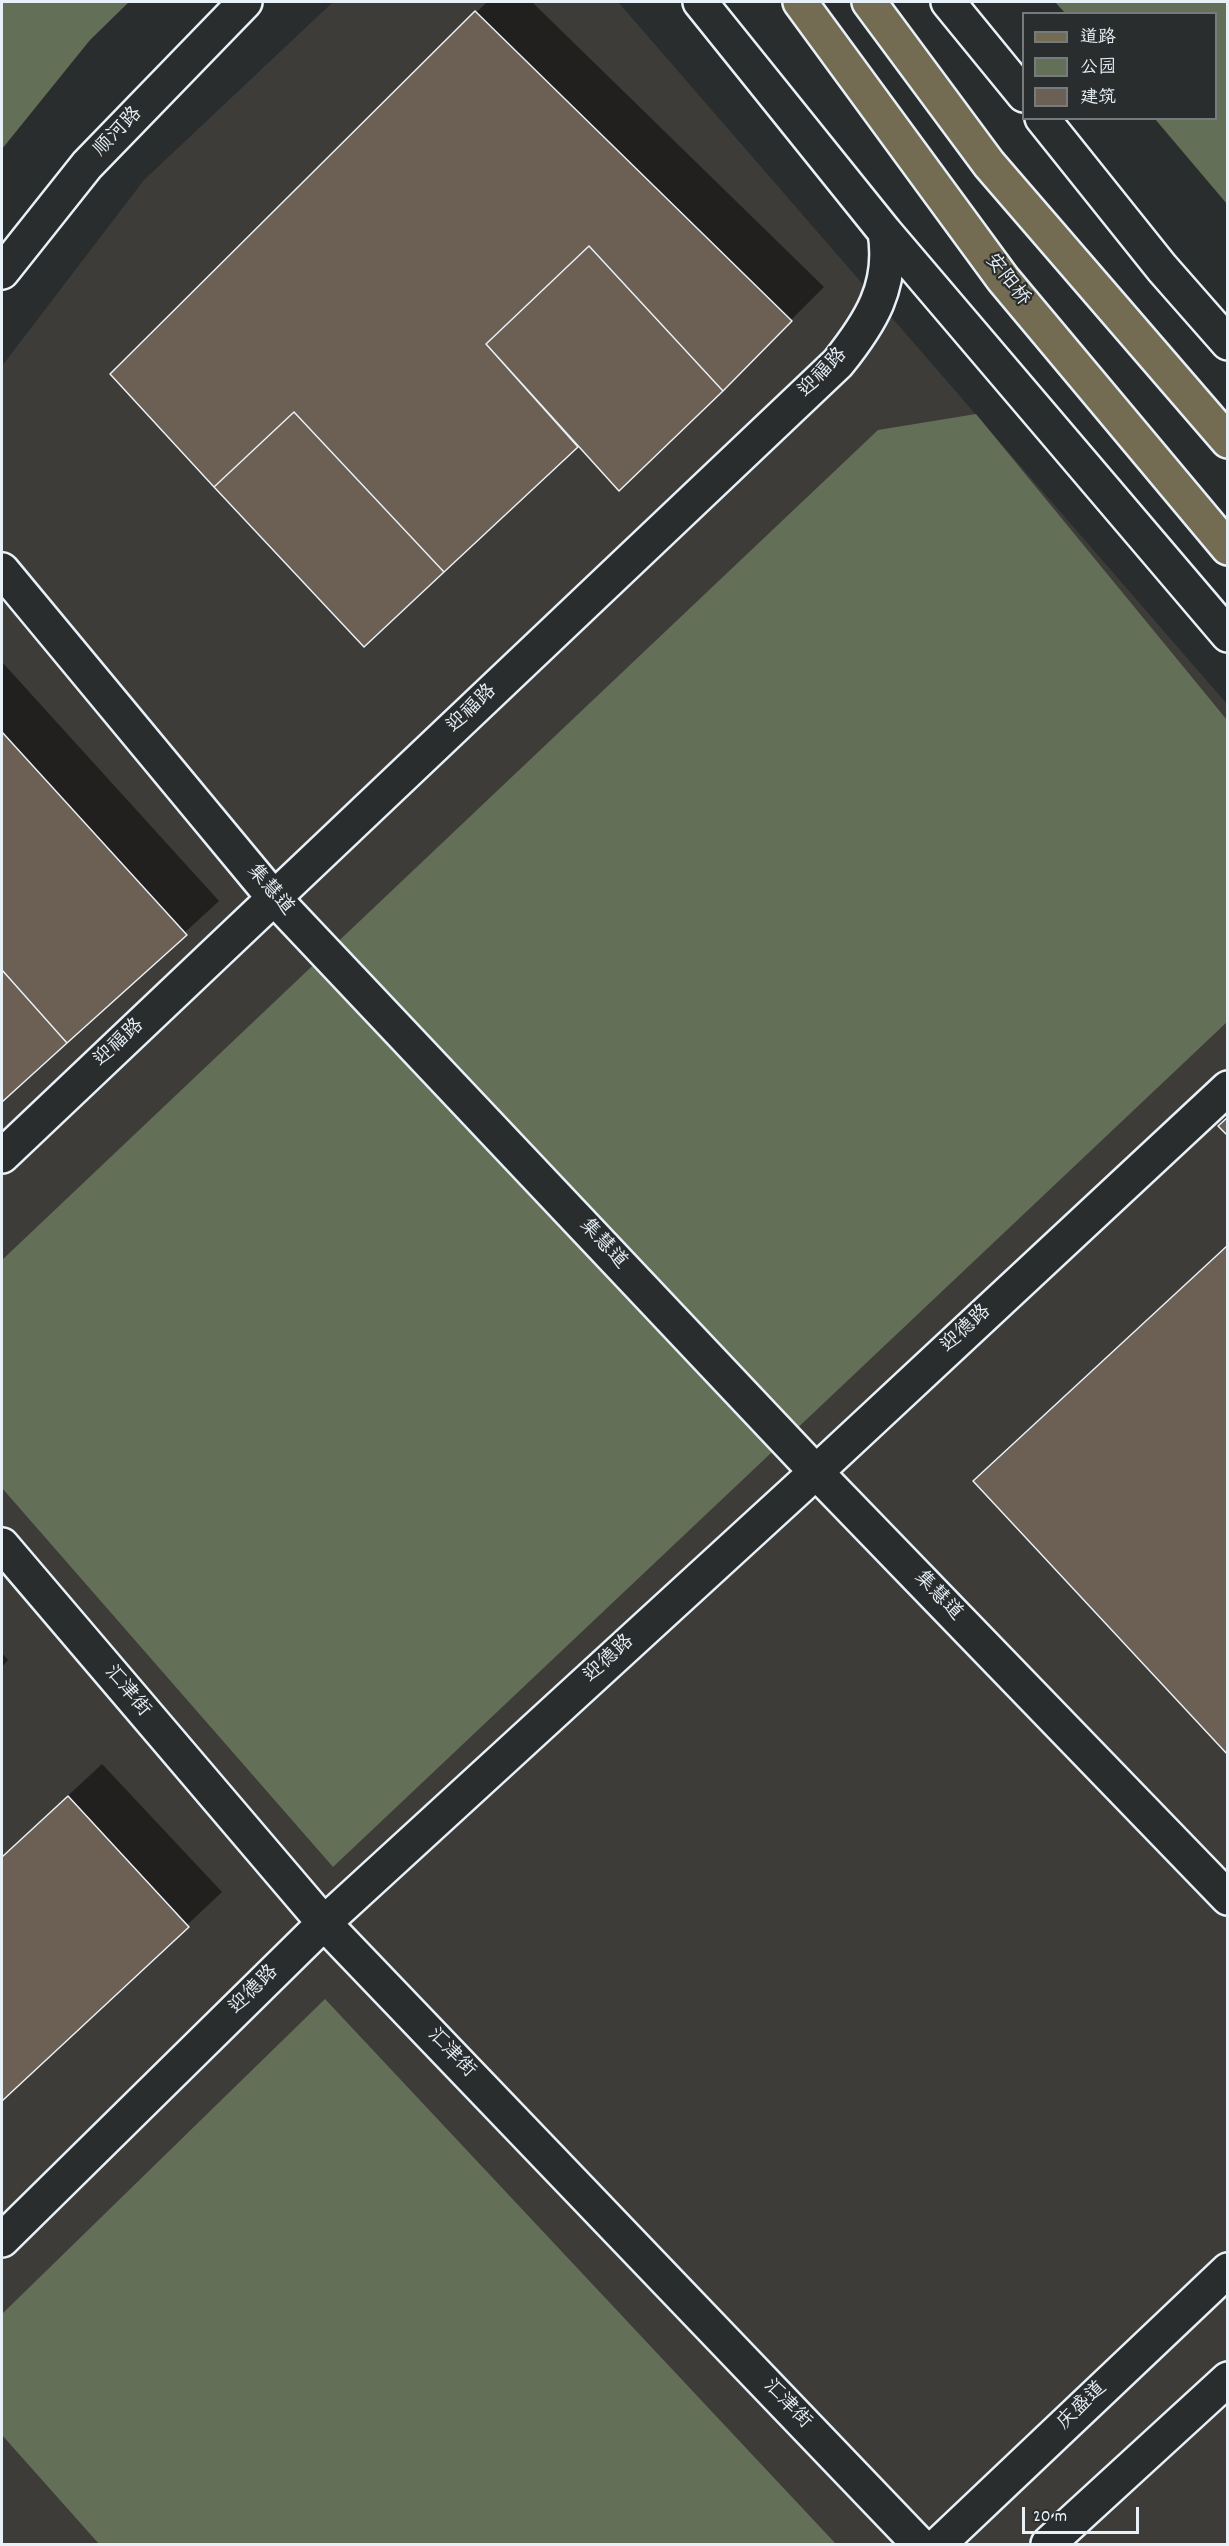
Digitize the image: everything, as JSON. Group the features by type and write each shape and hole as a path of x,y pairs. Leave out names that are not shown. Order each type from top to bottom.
{"main road":[{"name":"安阳桥","path":"800,2 1003,279 1227,548"},
{"path":"869,2 989,164 1227,441"}],"street":[{"name":"顺河路","path":"2,272 87,165 245,2"},
{"path":"700,2 885,232 1227,635"},
{"path":"948,2 1022,94"},
{"path":"1044,120 1162,268 1227,343"},
{"name":"迎福路","path":"2,1156 838,363 873,313 883,285 889,257 885,232"},
{"name":"集慧道","path":"2,570 274,898 816,1472 1227,1898"},
{"name":"迎德路","path":"2,2240 324,1923 816,1472 1227,1088"},
{"name":"汇津街","path":"2,1545 324,1923 919,2544"},
{"name":"庆盛道","path":"939,2544 1227,2270"},
{"path":"1048,2544 1227,2379"}],"shaded area":[{"path":"333,2 618,2 1227,704 1227,2544 2,2544 2,366 144,180"}],"green space":[{"path":"2,2 129,2 90,40 2,149"},
{"path":"1055,2 1227,2 1227,204 1156,120 1217,120 1217,12 1064,12"},
{"path":"976,414 1227,720 1227,1022 333,1867 2,1488 2,1260 878,430"},
{"path":"325,1999 836,2544 99,2544 2,2435 2,2314"}],"building":[{"path":"475,11 792,321 723,391 589,246 486,344 578,447 444,572 294,412 214,487 110,374"},
{"path":"589,246 723,391 619,491 486,344"},
{"path":"294,412 444,572 364,647 214,487"},
{"path":"2,732 187,935 67,1043 2,970"},
{"path":"2,970 67,1043 2,1102"},
{"path":"1228,1117 1228,1136 1218,1126"},
{"path":"1228,1245 1228,1755 973,1481"},
{"path":"68,1796 189,1927 2,2101 2,1857"}]}
